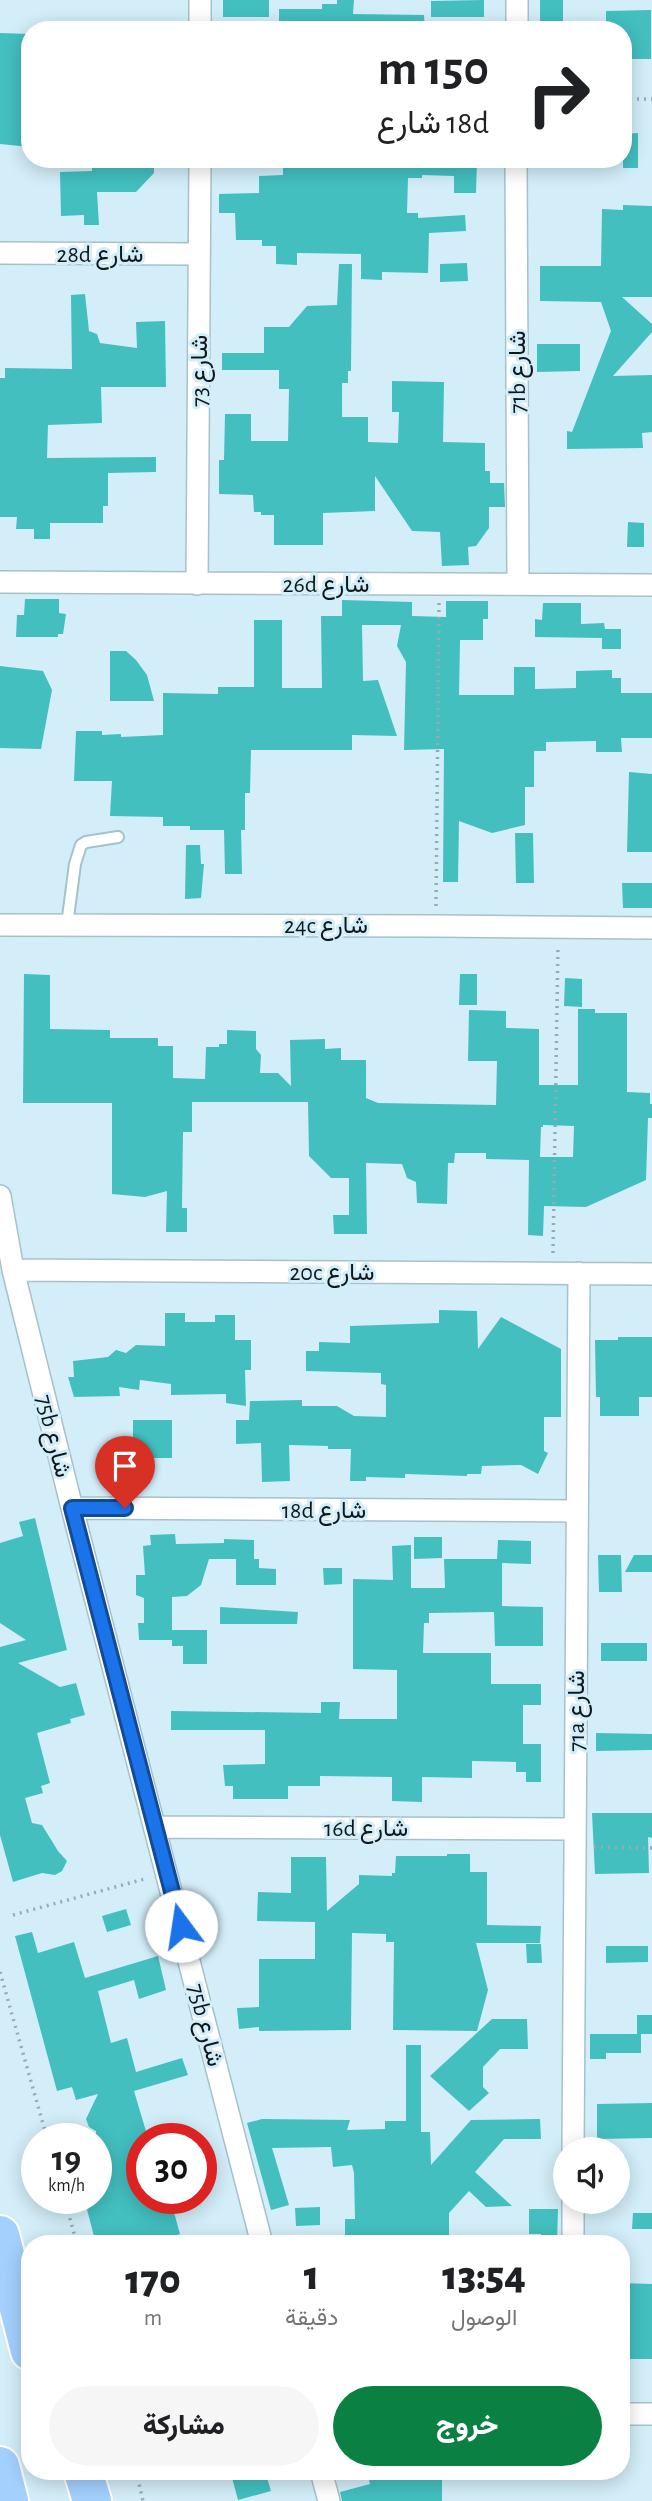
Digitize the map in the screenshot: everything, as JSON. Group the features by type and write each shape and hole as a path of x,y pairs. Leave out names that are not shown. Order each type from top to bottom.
{"highway":[{"path":"0,2235 21,2317"},
{"path":"10,2275 21,2302"},
{"path":"0,2466 9,2501"},
{"path":"62,2480 68,2501"},
{"path":"86,2480 92,2501"}],"street":[{"path":"200,0 200,21"},
{"path":"517,0 517,21"},
{"name":"شارع 73","path":"197,584 200,168"},
{"name":"71b شارع","path":"516,168 518,584"},
{"name":"28d شارع","path":"0,253 199,254"},
{"name":"26d شارع","path":"0,582 652,585"},
{"name":"24c شارع","path":"0,925 652,928"},
{"name":"75b شارع","path":"0,1196 13,1270 72,1508 260,2235"},
{"name":"20c شارع","path":"13,1270 652,1273"},
{"name":"71a شارع","path":"573,2137 579,1273"},
{"name":"18d شارع","path":"72,1508 576,1511"},
{"name":"16d شارع","path":"156,1827 575,1837"},
{"path":"573,2214 573,2235"},
{"path":"630,2414 652,2414"},
{"path":"323,2480 328,2501"}],"lane":[{"path":"67,925 75,864 81,845 118,837"}],"path":[{"path":"632,99 652,99"},
{"path":"436,926 439,583"},
{"path":"552,1273 558,928"},
{"path":"575,1837 652,1848"},
{"path":"13,1915 167,1873"},
{"path":"0,1972 43,2123"},
{"path":"69,2214 74,2235"},
{"path":"138,2480 144,2501"}],"building":[{"path":"223,0 269,0 269,17 223,17"},
{"path":"337,0 354,0 353,14 424,15 424,21 279,21 279,9 322,9 322,4 337,4"},
{"path":"484,0 484,17 431,17 431,1"},
{"path":"540,0 563,0 563,21 540,21"},
{"path":"651,10 651,59 632,59 632,21 606,21 606,11"},
{"path":"0,33 21,34 21,146 0,144"},
{"path":"632,133 638,133 638,168 632,168"},
{"path":"92,168 154,168 154,173 136,192 97,192 99,225 84,225 84,215 61,216 60,172 92,171"},
{"path":"283,168 477,168 476,193 454,193 454,176 422,175 422,178 408,178 407,213 418,213 418,218 465,215 466,231 429,233 428,273 382,272 382,280 361,279 361,254 297,253 297,265 276,264 276,246 262,246 262,240 236,240 235,213 219,213 219,194 259,193 259,176 283,175"},
{"path":"623,205 652,206 652,297 622,297 652,324 652,332 613,376 652,375 652,432 642,433 643,448 567,449 567,431 572,432 611,331 601,302 540,301 540,266 601,266 602,209 623,210"},
{"path":"467,263 468,281 440,282 440,264"},
{"path":"339,264 352,264 351,371 348,371 348,383 342,383 342,417 368,417 368,442 398,443 399,412 392,412 392,381 444,382 443,442 485,443 485,471 490,471 490,483 504,483 505,507 489,507 489,528 476,546 468,547 469,565 442,566 440,532 412,531 375,476 375,511 323,513 323,545 274,545 274,515 254,512 253,495 219,494 219,460 224,460 225,414 251,414 251,441 288,441 289,389 279,389 279,370 222,370 222,353 264,353 264,327 289,327 307,306 337,305"},
{"path":"85,294 89,331 97,334 100,343 137,348 136,322 165,321 166,387 101,387 102,423 48,425 47,458 156,457 156,472 108,473 108,506 103,506 103,523 50,523 50,539 34,539 34,529 16,529 17,517 0,517 0,378 5,378 5,368 72,369 71,295"},
{"path":"537,344 580,344 580,371 537,372"},
{"path":"628,522 644,523 644,547 627,547"},
{"path":"25,599 59,599 59,613 66,614 63,634 58,634 58,637 16,637 17,615 24,615"},
{"path":"342,600 412,602 412,616 446,617 446,601 488,601 488,619 483,619 483,640 460,640 459,695 514,695 514,667 535,667 535,689 576,688 576,671 612,670 612,678 621,678 621,693 652,693 652,738 621,738 622,752 596,752 596,741 546,742 546,751 534,751 534,787 525,787 525,825 492,833 459,821 458,882 443,882 444,749 404,750 406,662 397,646 401,625 362,625 363,681 378,680 397,736 352,735 352,750 251,750 250,793 245,793 245,830 241,830 242,874 225,874 224,830 190,830 190,826 163,826 163,817 110,816 112,781 74,781 76,731 102,731 102,735 121,734 121,737 163,735 163,693 218,694 218,687 254,687 254,620 282,620 282,688 322,688 321,616 342,616"},
{"path":"543,603 581,603 581,624 604,623 605,629 621,629 621,649 602,649 602,638 535,637 535,619 542,620"},
{"path":"110,651 126,651 136,660 147,675 154,701 110,701"},
{"path":"0,666 43,671 52,690 41,749 0,748"},
{"path":"629,772 652,774 652,852 627,852"},
{"path":"515,833 533,833 534,883 516,883"},
{"path":"186,845 200,845 201,864 204,864 201,898 185,899"},
{"path":"622,883 652,883 652,908 623,908"},
{"path":"24,974 50,975 50,1029 110,1030 110,1038 158,1038 158,1046 173,1046 173,1078 205,1079 206,1047 227,1044 227,1030 256,1031 256,1049 261,1055 260,1073 278,1073 291,1086 290,1040 325,1039 325,1049 341,1048 341,1060 366,1060 366,1098 378,1103 496,1105 497,1061 468,1061 469,1010 506,1011 506,1028 539,1029 539,1085 578,1085 578,1009 595,1009 595,1013 627,1013 627,1092 650,1093 652,1118 648,1118 646,1180 586,1207 544,1206 543,1236 528,1235 529,1160 486,1159 486,1153 455,1153 454,1163 448,1163 447,1204 417,1203 416,1182 407,1178 402,1164 366,1163 367,1234 334,1234 333,1215 349,1215 349,1178 331,1178 309,1156 308,1102 192,1102 192,1132 183,1132 182,1208 187,1208 187,1232 166,1232 167,1191 145,1197 112,1194 112,1103 23,1103","holes":["543,1125 574,1126 573,1157 540,1157"]},
{"path":"460,974 477,974 477,1005 459,1005"},
{"path":"565,978 582,979 582,1007 564,1006"},
{"path":"439,1310 477,1311 478,1349 501,1317 561,1349 561,1417 544,1417 544,1451 548,1453 538,1474 521,1465 482,1466 481,1474 467,1476 405,1474 405,1478 366,1477 366,1481 350,1481 351,1449 289,1445 290,1481 262,1482 261,1443 236,1444 236,1420 249,1420 250,1401 302,1400 302,1406 337,1406 354,1416 386,1417 386,1385 381,1384 381,1373 306,1371 306,1351 319,1351 319,1342 350,1343 350,1326 439,1323"},
{"path":"165,1313 185,1313 185,1322 215,1322 215,1315 235,1315 235,1340 251,1340 251,1370 245,1370 246,1406 226,1403 226,1394 171,1395 171,1384 140,1380 139,1390 119,1387 120,1396 74,1397 68,1377 74,1377 73,1361 108,1357 116,1350 126,1353 136,1345 165,1346"},
{"path":"618,1337 652,1337 652,1397 639,1397 639,1416 600,1416 600,1397 596,1397 595,1340 618,1340"},
{"path":"133,1420 172,1420 172,1458 133,1458"},
{"path":"35,1518 67,1650 18,1663 60,1687 76,1683 85,1715 70,1719 71,1723 37,1733 50,1783 41,1786 43,1793 25,1798 32,1823 42,1825 67,1861 62,1871 55,1875 42,1873 13,1882 0,1835 0,1647 26,1640 0,1623 0,1543 23,1536 19,1522"},
{"path":"175,1534 176,1544 224,1543 224,1539 254,1540 254,1559 259,1559 259,1568 276,1569 276,1585 236,1585 236,1559 209,1559 201,1585 187,1596 172,1597 172,1630 207,1630 207,1664 183,1664 183,1646 172,1646 172,1640 139,1640 138,1623 144,1623 144,1598 136,1595 136,1575 145,1575 143,1546 151,1545 150,1535"},
{"path":"414,1537 442,1537 442,1558 414,1559"},
{"path":"498,1540 531,1541 531,1564 502,1563 502,1606 543,1607 543,1646 495,1646 494,1612 429,1613 429,1623 424,1623 423,1653 491,1653 491,1684 541,1684 541,1705 523,1705 523,1744 541,1744 541,1782 526,1782 526,1772 516,1772 516,1762 472,1761 472,1778 422,1777 422,1802 392,1801 392,1777 320,1776 320,1786 288,1786 288,1799 233,1799 233,1786 225,1786 223,1765 265,1764 265,1730 171,1730 171,1711 321,1713 321,1702 340,1702 339,1719 397,1719 397,1670 353,1669 353,1579 393,1580 392,1546 411,1545 411,1588 445,1588 444,1559 497,1559"},
{"path":"598,1555 621,1555 622,1592 599,1592"},
{"path":"634,1555 652,1555 652,1572 625,1572"},
{"path":"323,1568 342,1568 342,1584 324,1585"},
{"path":"220,1607 298,1612 297,1624 220,1624"},
{"path":"601,1643 647,1643 647,1661 601,1661"},
{"path":"596,1733 652,1734 652,1750 596,1751"},
{"path":"592,1813 652,1813 652,1838 648,1837 649,1873 595,1874"},
{"path":"470,1854 470,1872 487,1872 487,1925 541,1926 540,1943 476,1943 488,1990 477,2031 393,2030 394,1942 386,1942 386,1934 352,1933 351,2030 259,2031 259,2027 239,2029 237,2008 259,2007 259,1959 315,1959 315,1922 257,1921 258,1892 291,1893 291,1857 326,1857 327,1911 359,1884 359,1875 392,1876 392,1873 395,1873 396,1856"},
{"path":"126,1909 131,1925 107,1932 102,1916"},
{"path":"32,1932 38,1953 74,1942 85,1978 158,1956 166,1990 139,1999 134,1980 98,1991 111,2043 127,2038 136,2072 182,2058 188,2075 134,2091 144,2123 126,2123 126,2214 174,2214 180,2234 94,2235 88,2214 112,2214 112,2123 88,2123 86,2119 98,2094 76,2100 72,2087 57,2091 15,1936"},
{"path":"526,1944 541,1944 542,1963 527,1963"},
{"path":"606,1946 648,1946 648,1962 606,1963"},
{"path":"637,2015 652,2015 652,2034 641,2034 641,2053 606,2053 606,2059 590,2059 590,2034 637,2034"},
{"path":"492,2019 527,2019 528,2049 500,2049 483,2067 483,2087 489,2093 469,2111 430,2076"},
{"path":"406,2045 421,2045 421,2132 430,2132 431,2165 471,2120 540,2119 541,2139 504,2139 475,2172 512,2206 486,2207 469,2191 449,2213 449,2235 345,2235 345,2219 355,2219 354,2173 352,2165 333,2167 331,2147 272,2148 289,2205 271,2210 247,2123 262,2119 350,2120 347,2130 385,2129 385,2121 406,2121"},
{"path":"652,2103 652,2138 597,2137 597,2104"},
{"path":"320,2207 320,2225 296,2226 295,2208"},
{"path":"529,2209 553,2209 553,2214 558,2214 557,2235 529,2234"},
{"path":"633,2213 652,2213 652,2229 632,2229"},
{"path":"630,2283 652,2284 652,2359 630,2359"},
{"path":"233,2480 268,2480 271,2491 238,2500"},
{"path":"369,2480 442,2480 442,2501 342,2501 340,2492 370,2484"}],"route":[{"path":"125,1508 72,1508 181,1926"}]}
